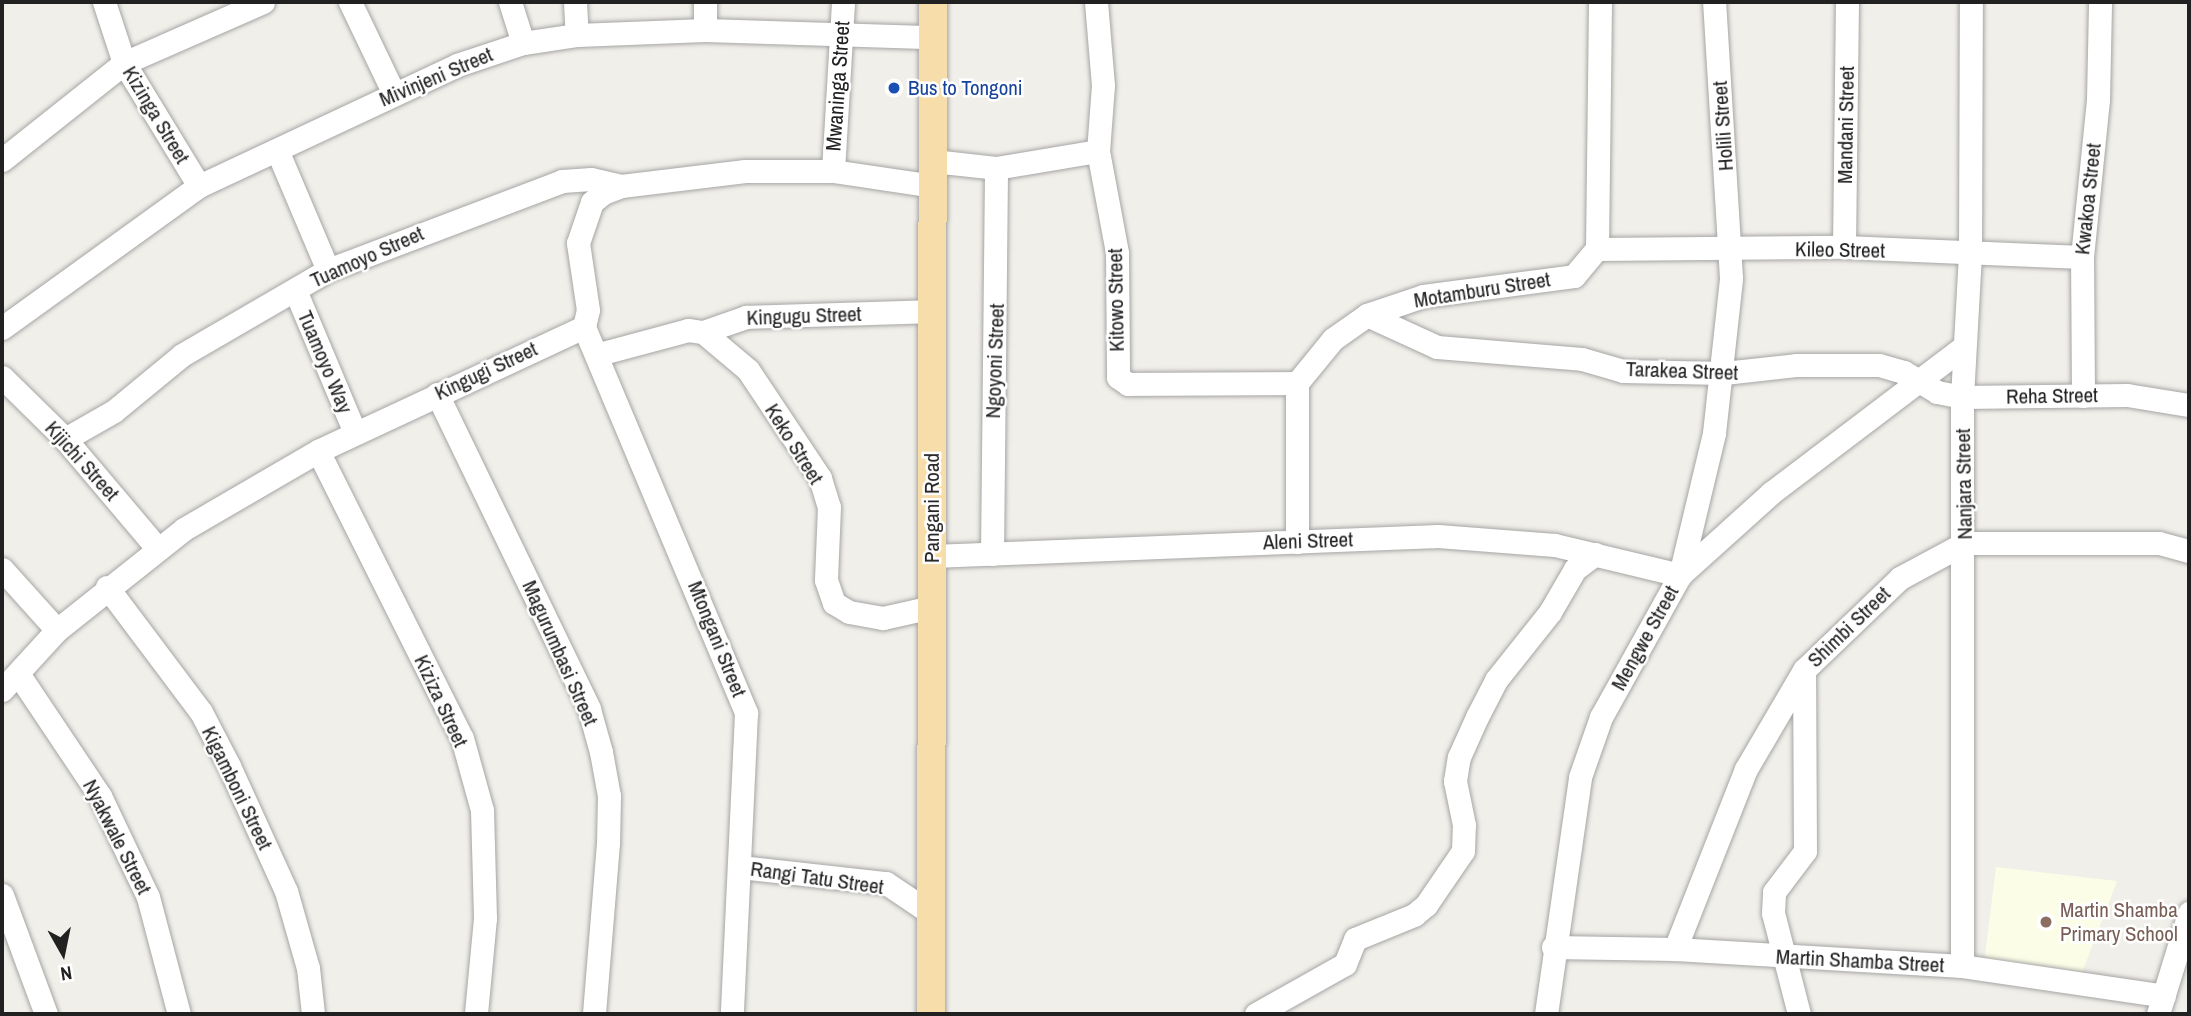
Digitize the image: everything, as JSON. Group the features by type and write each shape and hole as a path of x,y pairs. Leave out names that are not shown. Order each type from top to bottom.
{"main road":[{"name":"Pangani Road","path":"931,1014 929,912 933,2"}],"street":[{"path":"2,160 124,63 263,2"},
{"path":"350,2 394,94"},
{"path":"510,2 523,43"},
{"path":"575,2 577,35"},
{"path":"705,2 705,30"},
{"name":"Mwaninga Street","path":"833,171 843,2"},
{"name":"Kitowo Street","path":"1096,2 1103,85 1098,151 1117,253 1118,377 1128,384 1297,383"},
{"path":"1597,249 1600,2"},
{"name":"Holili Street","path":"1680,575 1724,373 1733,251 1714,2"},
{"name":"Mandani Street","path":"1844,247 1847,2"},
{"name":"Nanjara Street","path":"1962,967 1965,543 1962,397 1970,254 1971,2"},
{"name":"Kwakoa Street","path":"2083,396 2079,328 2082,257 2098,100 2101,2"},
{"name":"Kizinga Street","path":"110,5 124,63 199,186"},
{"name":"Mivinjeni Street","path":"2,328 199,186 457,65 523,43 577,35 705,30 842,31 933,37"},
{"path":"278,150 328,270"},
{"path":"584,327 589,318 578,243 582,223 592,202 621,186 745,171 933,174 996,168 1098,151"},
{"name":"Ngoyoni Street","path":"992,554 996,168"},
{"name":"Tuamoyo Street","path":"65,439 114,411 182,355 328,270 562,181 591,179 621,186"},
{"name":"Kileo Street","path":"1597,249 1733,251 1844,247 2082,257"},
{"name":"Motamburu Street","path":"1297,383 1333,339 1367,315 1423,296 1574,275 1597,249"},
{"name":"Tuamoyo Way","path":"295,290 355,433"},
{"name":"Kingugu Street","path":"598,354 688,330 703,332 746,317 933,311"},
{"name":"Tarakea Street","path":"1367,315 1437,347 1582,359 1623,371 1724,373 1796,365 1866,364 1918,380"},
{"name":"Mtongani Street","path":"584,327 598,354 746,713 732,1014"},
{"name":"Kingugi Street","path":"10,682 57,630 107,587 158,549 318,451 584,327"},
{"name":"Keko Street","path":"703,332 748,370 820,478 829,507 826,579 834,603 849,612 883,618 932,607"},
{"name":"Mengwe Street","path":"1546,1014 1553,947 1580,776 1601,718 1680,575 1771,493 1964,347"},
{"name":"Kijichi Street","path":"2,377 65,439 158,549"},
{"name":"Reha Street","path":"1918,380 1937,392 1962,397 2127,395 2189,405"},
{"path":"1297,383 1297,542"},
{"name":"Magurumbasi Street","path":"437,394 589,709 601,752 609,796 609,831 594,1014"},
{"name":"Kiziza Street","path":"318,451 462,738 482,810 485,918 476,1014"},
{"name":"Aleni Street","path":"932,556 1297,542 1500,538 1595,554 1680,575"},
{"name":"Shimbi Street","path":"1675,949 1746,769 1804,670 1900,578 1965,543 2159,543 2189,551"},
{"path":"1256,1014 1345,964 1355,939 1414,915 1426,905 1462,851 1464,825 1455,781 1459,757 1477,716 1496,680 1550,612 1575,569 1595,554"},
{"path":"2,569 57,630"},
{"name":"Kigamboni Street","path":"107,587 201,712 229,766 286,891 308,968 313,1014"},
{"path":"1799,1014 1773,913 1774,892 1805,851 1804,670"},
{"name":"Nyakwale Street","path":"10,682 100,796 142,884 179,1014"},
{"name":"Rangi Tatu Street","path":"740,867 886,883 929,912"},
{"path":"2,895 46,1014"},
{"path":"2170,994 2189,913"},
{"name":"Martin Shamba Street","path":"1553,947 1675,949 1784,958 1962,967 2170,994"}],"shaded area":[{"name":"Martin Shamba Primary School","path":"1996,867 2117,881 2082,973 1984,963"}],"place":[{"name":"Bus to Tongoni","path":"894,88"},
{"name":"Martin Shamba Primary School","path":"2046,922"}]}
